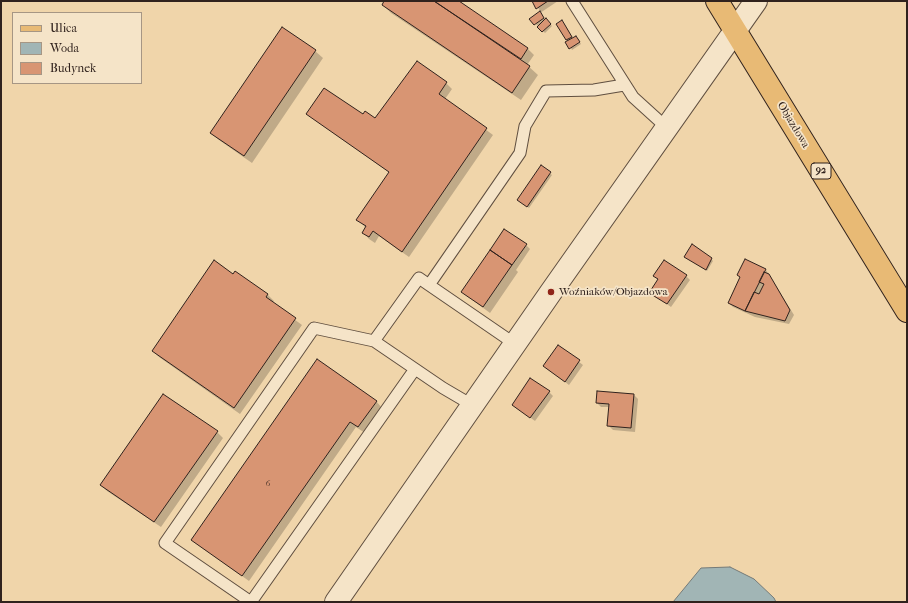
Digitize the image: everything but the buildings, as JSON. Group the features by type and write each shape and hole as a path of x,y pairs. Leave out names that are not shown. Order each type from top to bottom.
{"main road":[{"name":"Objazdowa","path":"717,1 907,311"}],"street":[{"path":"336,602 666,127 756,1"}],"lane":[{"path":"572,1 633,97 666,127"},
{"path":"429,285 520,153 525,126 546,91 594,90 624,84"},
{"path":"374,341 418,278 515,344"},
{"path":"415,369 256,600 251,602 165,543 314,328 374,341 472,405"}],"water":[{"path":"730,567 754,579 774,598 776,602 673,602 701,568"}],"place":[{"name":"Woźniaków/Objazdowa","path":"551,292"}]}
